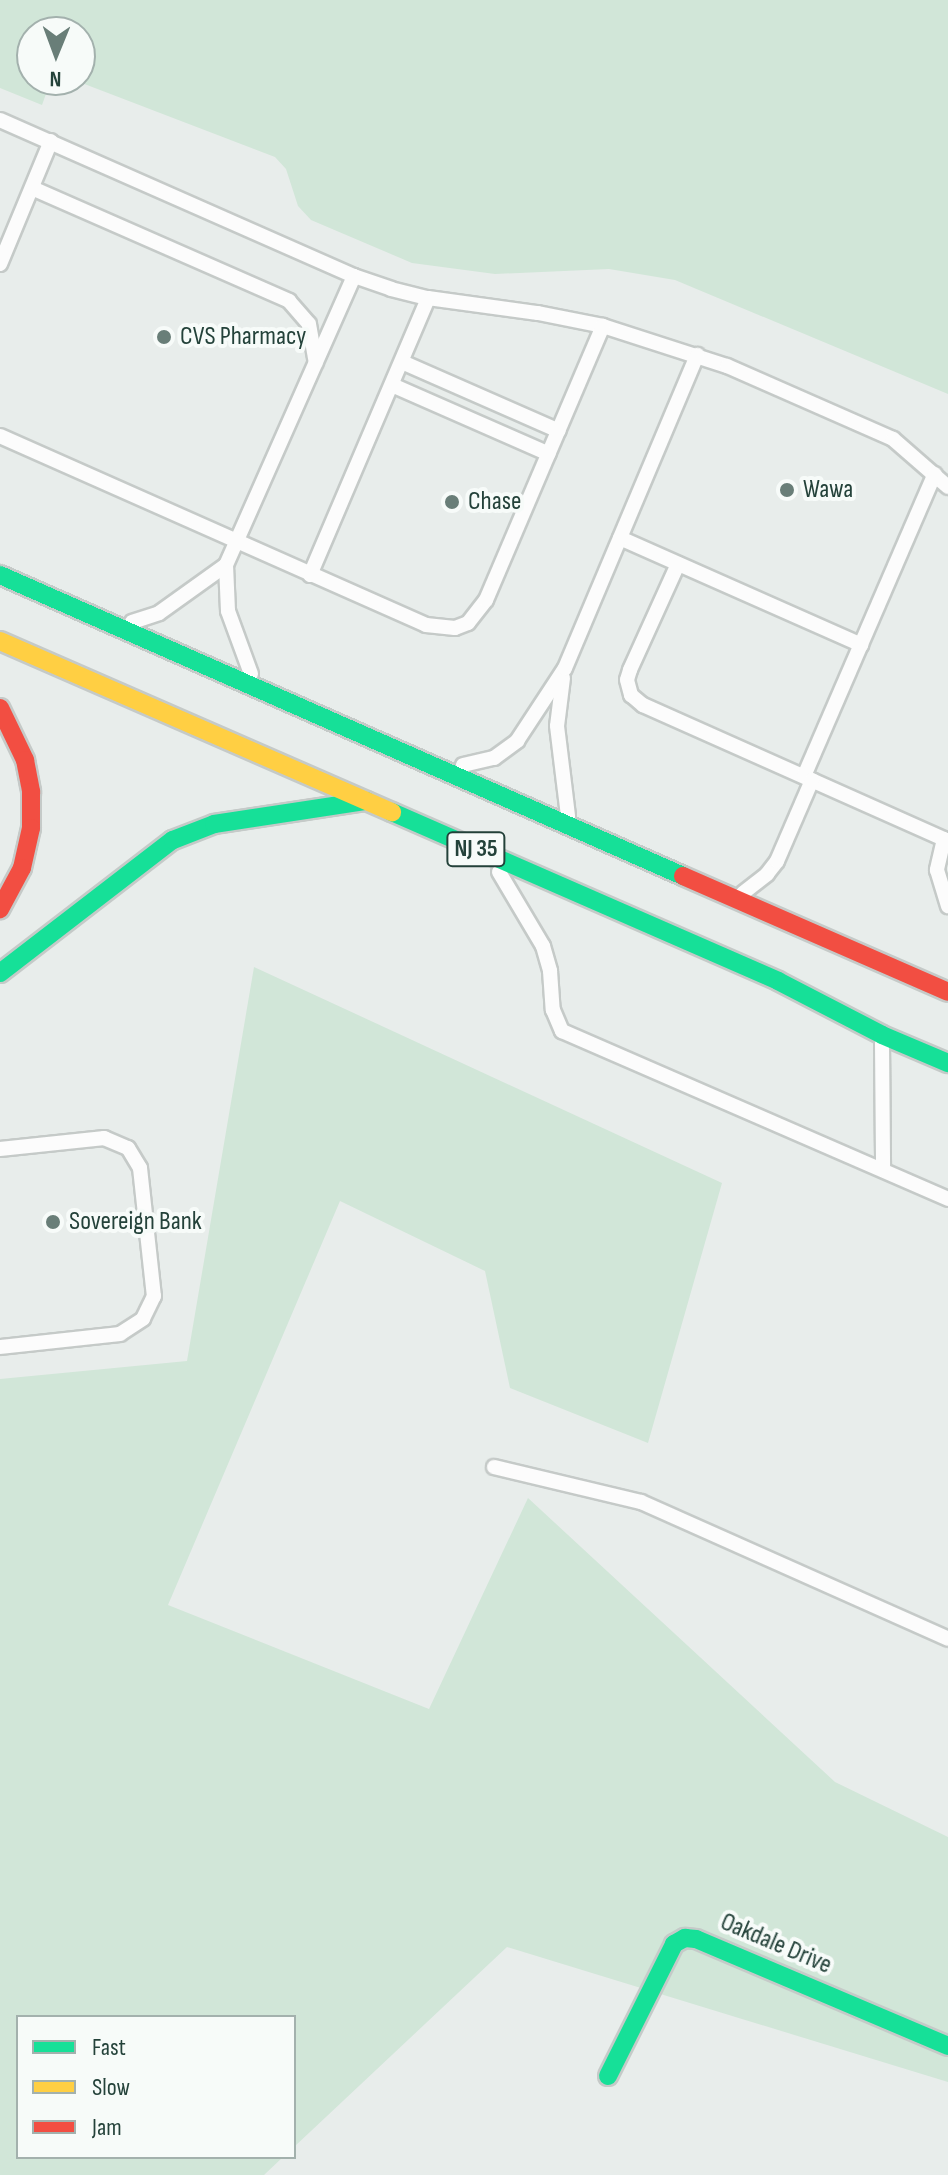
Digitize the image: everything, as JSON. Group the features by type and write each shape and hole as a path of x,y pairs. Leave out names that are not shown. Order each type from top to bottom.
{"main road":[{"name":"NJ 35","path":"0,575 948,992"},
{"name":"NJ 35","path":"0,641 778,981 882,1035 948,1063"},
{"path":"0,708 25,760 31,816 22,868 0,909"},
{"path":"0,973 127,872 173,840 214,824 366,801"},
{"name":"Oakdale Drive","path":"608,2076 674,1944 685,1938 696,1939 948,2046"}],"lane":[{"path":"0,120 354,276 428,298 538,313 603,326 697,355 880,432 905,447 948,487"},
{"path":"0,264 51,141"},
{"path":"32,188 289,301 309,324 317,363"},
{"path":"112,626 159,613 226,565 354,276"},
{"path":"310,575 428,298"},
{"path":"0,436 426,625 455,628 468,623 486,600 603,326"},
{"path":"421,762 480,763 505,752 533,721 565,668 697,355"},
{"path":"402,362 559,431"},
{"path":"392,385 549,454"},
{"path":"733,898 751,889 777,861 861,645 935,474"},
{"path":"620,538 861,645"},
{"path":"678,564 630,670 627,680 631,695 643,705 946,840 937,870 948,906"},
{"path":"226,565 228,611 238,645 258,689"},
{"path":"565,668 557,726 563,792 571,828"},
{"path":"489,854 543,946 550,971 553,1010 562,1031 948,1199"},
{"path":"882,1035 883,1170"},
{"path":"0,1149 104,1138 128,1148 140,1168 154,1296 143,1319 120,1334 0,1347"},
{"path":"494,1467 641,1502 948,1639"}],"green space":[{"path":"0,0 948,0 948,394 675,280 609,269 495,274 412,263 311,220 298,206 286,169 275,157 96,88 96,16 16,16 16,94 0,88"},
{"path":"20,96 45,96 42,105"},
{"path":"254,967 722,1183 648,1443 510,1388 485,1271 340,1201 168,1605 429,1709 528,1498 835,1782 948,1837 948,2082 507,1947 296,2145 296,2015 16,2015 16,2159 281,2159 264,2175 0,2175 0,1379 187,1361"}],"traffic: fast":[{"path":"0,575 683,876"},
{"path":"0,973 173,840 214,824 366,801"},
{"path":"392,812 778,981 882,1035 948,1063"},
{"path":"608,2076 674,1944 685,1938 696,1939 948,2046"}],"traffic: slow":[{"path":"0,641 392,812"}],"traffic: jam":[{"path":"0,708 25,760 31,792 31,828 22,868 0,909"},
{"path":"683,876 948,992"}],"place":[{"name":"CVS Pharmacy","path":"164,337"},
{"name":"Wawa","path":"787,490"},
{"name":"Chase","path":"452,502"},
{"name":"Sovereign Bank","path":"53,1222"}]}
